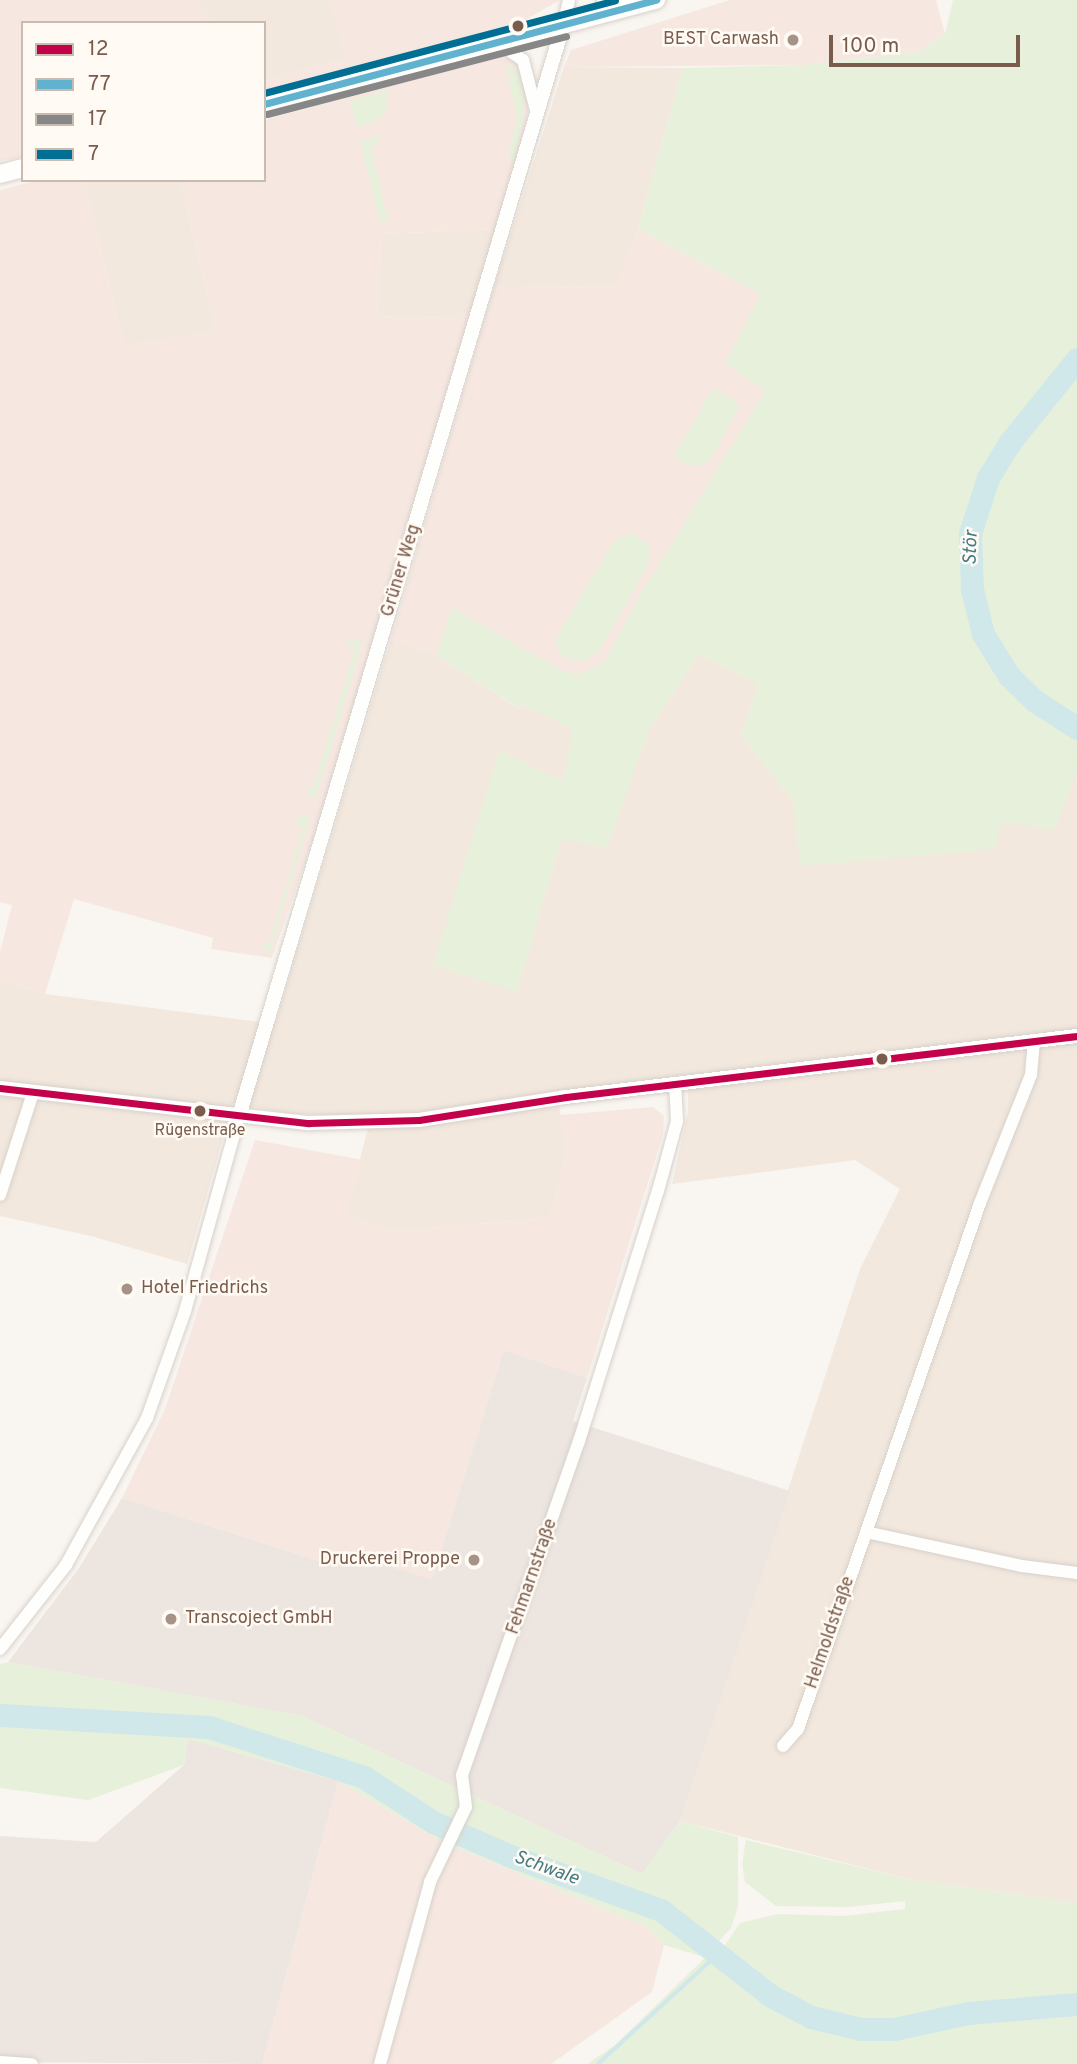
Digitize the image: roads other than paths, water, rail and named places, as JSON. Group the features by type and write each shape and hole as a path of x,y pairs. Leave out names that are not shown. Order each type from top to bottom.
{"main road":[{"path":"266,103 656,0"},
{"path":"0,174 21,169"}],"street":[{"path":"563,26 569,0"},
{"path":"603,0 627,8"},
{"name":"Grüner Weg","path":"239,1116 563,26"},
{"path":"498,42 523,61 537,118"},
{"path":"0,1088 309,1123 419,1120 675,1084 1077,1035"},
{"name":"Helmoldstraße","path":"783,1746 798,1729 980,1203 1031,1075 1034,1040"},
{"name":"Fehmarnstraße","path":"380,2064 430,1882 466,1807 462,1776 562,1492 658,1191 677,1121 675,1084"},
{"path":"0,1195 33,1093"},
{"path":"0,1649 66,1565 147,1418 184,1311 239,1116"},
{"path":"866,1532 960,1554 1077,1573"},
{"path":"0,2062 32,2064"}],"waterway":[{"name":"Stör","path":"1077,359 1010,442 988,478 970,533 972,589 983,634 1009,676 1035,701 1077,728"},
{"name":"Schwale","path":"0,1715 209,1727 364,1777 433,1822 508,1855 661,1910 771,1996 811,2017 861,2029 894,2029 968,2013 1077,2004"},
{"path":"598,2064 718,1954"}],"place":[{"name":"BEST Carwash","path":"793,40"},
{"name":"Rügenstraße","path":"200,1111"},
{"name":"Hotel Friedrichs","path":"127,1289"},
{"name":"Druckerei Proppe","path":"474,1560"},
{"name":"Transcoject GmbH","path":"171,1619"}]}
